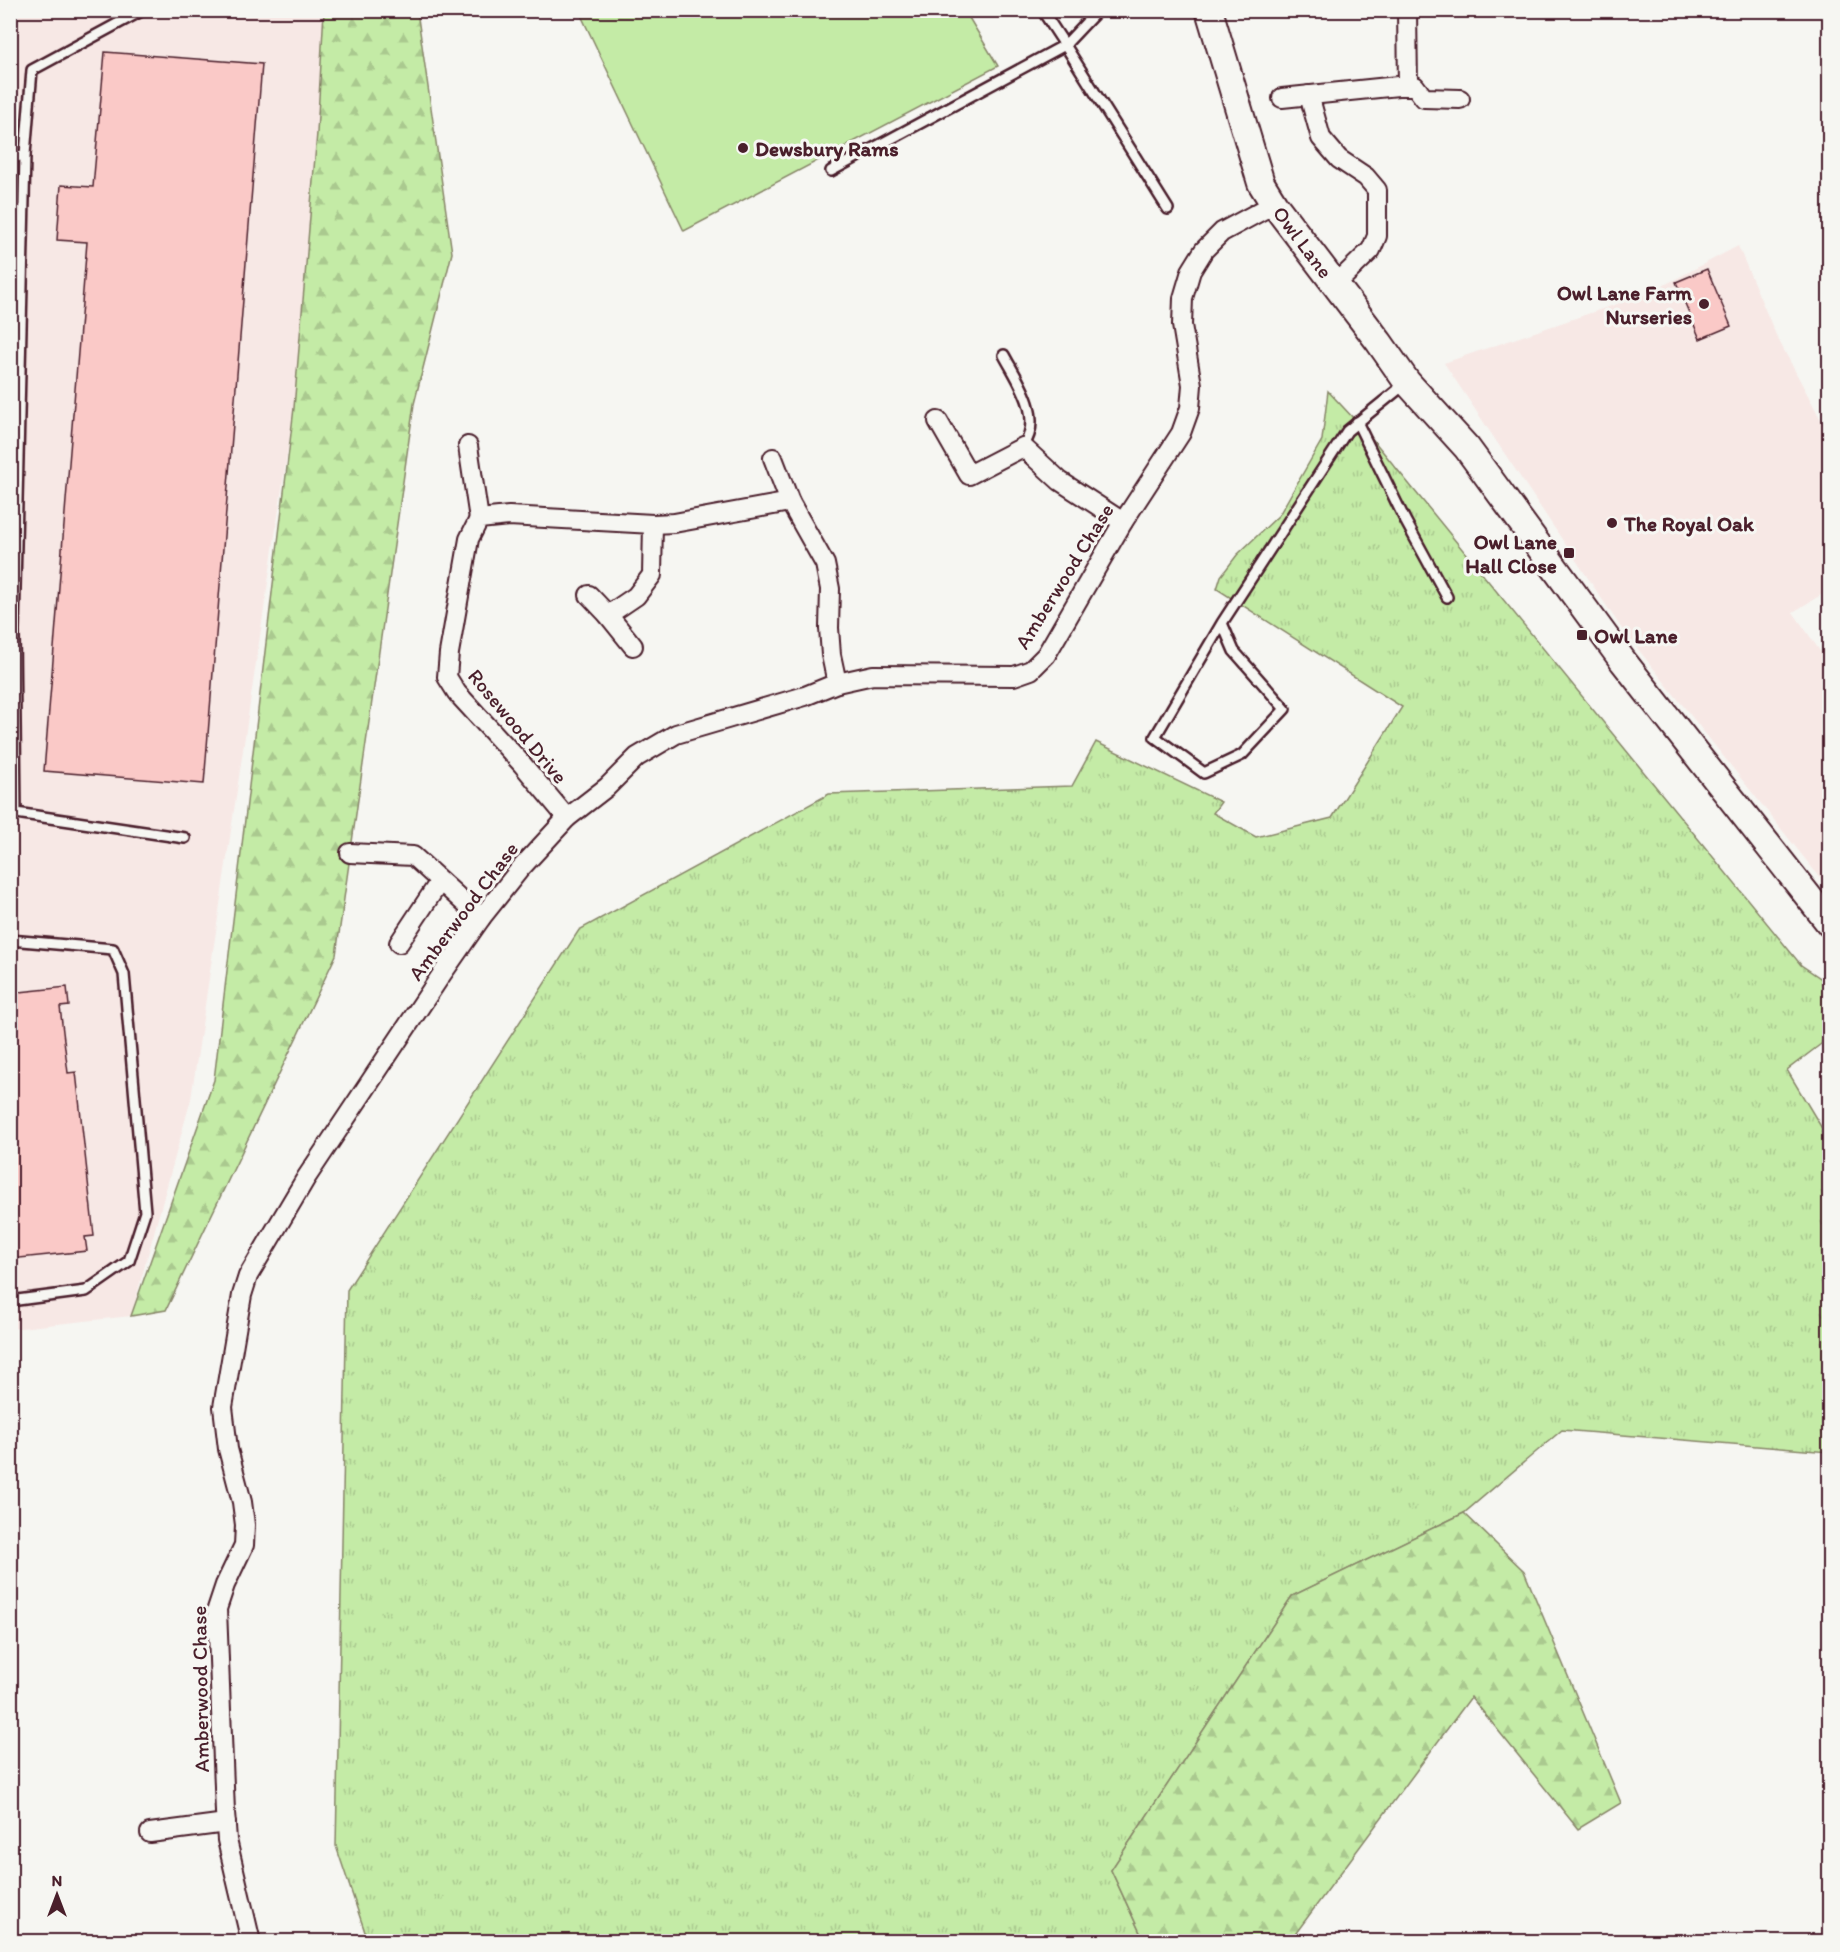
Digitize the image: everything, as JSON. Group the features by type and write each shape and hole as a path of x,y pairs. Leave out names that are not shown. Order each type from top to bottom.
{"main road":[{"name":"Owl Lane","path":"1208,11 1261,183 1274,204 1407,382 1467,448 1623,662 1830,924"}],"street":[{"path":"1407,10 1408,86"},
{"path":"1282,98 1415,86 1424,98 1460,99"},
{"path":"1309,95 1321,138 1339,159 1366,177 1377,190 1377,236 1371,250 1335,285"},
{"name":"Amberwood Chase","path":"251,1941 227,1840 217,1609 225,1585 244,1545 245,1525 242,1502 226,1436 223,1407 242,1295 248,1276 260,1254 306,1178 481,918 520,869 567,818 607,787 638,757 676,734 805,696 837,683 873,675 1014,676 1031,670 1046,655 1123,522 1181,433 1190,408 1192,384 1182,325 1183,298 1191,271 1204,250 1222,232 1274,204"},
{"path":"938,421 969,475 1023,447 1060,481 1123,522"},
{"path":"468,446 479,519 508,516 653,524 790,502"},
{"path":"773,458 790,502 825,564 830,589 829,637 837,683"},
{"name":"Rosewood Drive","path":"479,519 469,539 449,653 447,677 457,693 522,764 567,818"},
{"path":"608,615 636,596 652,575 653,524"},
{"path":"589,595 633,646"},
{"path":"350,853 413,856 481,918"},
{"path":"399,943 440,881"},
{"path":"150,1833 226,1823"}],"lane":[{"path":"143,10 32,70 25,155 13,668 16,813 185,838"},
{"path":"1042,10 1168,209"},
{"path":"831,171 1065,45 1098,10"},
{"path":"10,158 25,155"},
{"path":"1004,355 1025,396 1032,417 1030,436 1023,447"},
{"path":"1222,623 1234,651 1285,709 1242,755 1204,773 1155,737 1222,623 1347,431 1407,382"},
{"path":"1357,422 1405,520 1447,597"},
{"path":"10,940 113,949 124,974 145,1212 129,1261 86,1291 10,1301"}],"shaded area":[{"path":"10,11 324,11 317,133 294,408 191,1099 131,1316 11,1329"},
{"path":"1738,246 1776,335 1829,435 1829,590 1793,612 1829,664 1829,889 1622,629 1444,363 1649,293"}],"green space":[{"path":"324,11 417,11 452,253 414,404 336,955 166,1310 131,1316 214,1080 294,408 317,133"},
{"name":"Dewsbury Rams","path":"579,11 965,11 998,66 684,231"},
{"path":"1328,391 1370,436 1801,965 1829,984 1829,1038 1787,1070 1829,1140 1829,1452 1562,1430 1464,1513 1292,1596 1111,1870 1144,1941 368,1941 336,1846 347,1290 579,930 829,794 1072,786 1096,742 1221,802 1213,813 1256,837 1332,818 1402,707 1217,589 1221,576 1237,555 1279,515 1322,440"},
{"path":"1464,1513 1524,1571 1621,1803 1578,1829 1471,1697 1290,1941 1144,1941 1111,1870 1292,1596"}],"building":[{"path":"105,52 262,64 204,784 44,771 87,242 57,240 61,185 93,187"},
{"name":"Owl Lane Farm Nurseries","path":"1707,269 1731,326 1700,339 1676,282"},
{"path":"67,987 69,1006 60,1007 68,1073 76,1072 94,1236 85,1237 87,1251 10,1259 10,993"}],"place":[{"name":"Dewsbury Rams","path":"743,148"},
{"name":"Owl Lane Farm Nurseries","path":"1704,304"},
{"name":"The Royal Oak","path":"1612,523"},
{"name":"Owl Lane Hall Close","path":"1569,553"},
{"name":"Owl Lane","path":"1582,635"}]}
